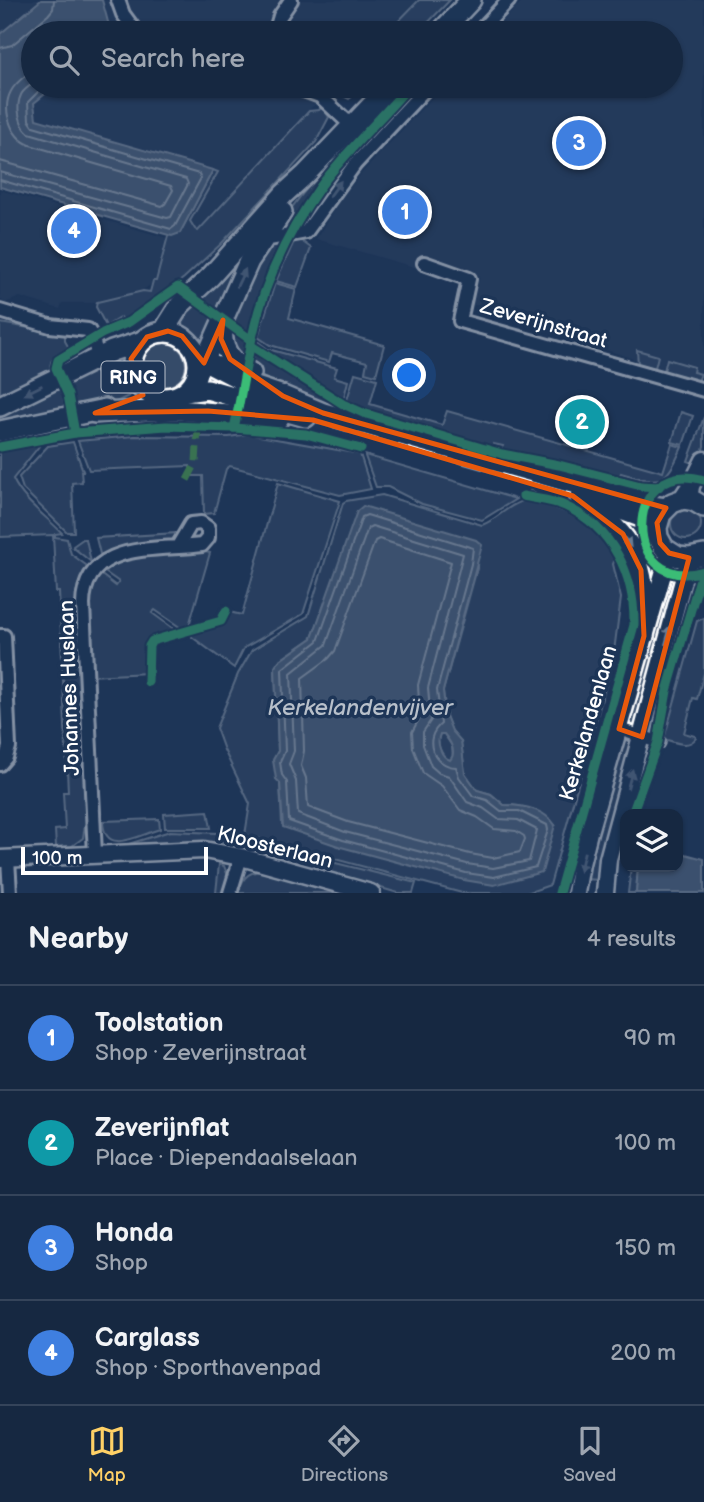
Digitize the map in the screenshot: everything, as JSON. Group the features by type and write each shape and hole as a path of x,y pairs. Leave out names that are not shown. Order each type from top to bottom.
{"main road":[{"path":"451,21 471,0"},
{"name":"RING","path":"163,332 180,304 211,276 284,194 379,98"},
{"name":"RING","path":"185,392 191,386 199,362 223,320 243,273 305,175"},
{"path":"0,406 223,262"},
{"name":"RING","path":"223,320 221,339 230,359 283,396"},
{"name":"RING","path":"673,502 572,483 323,413 199,362 189,342 182,336 163,332 147,337 140,342 131,359 133,378 153,397 170,398 185,392 207,389 573,496 673,502 694,500 704,507"},
{"path":"98,344 140,342"},
{"path":"94,413 142,389"},
{"path":"0,431 94,413 178,410 313,420"},
{"path":"573,496 607,518 623,534 636,554 646,599 644,636"},
{"path":"673,502 658,537 669,553 697,556"},
{"path":"697,556 693,551 704,540"}],"street":[{"path":"118,0 128,21"},
{"path":"279,21 291,0"},
{"path":"489,21 509,0"},
{"path":"322,98 352,126"},
{"path":"264,240 306,232 355,164 417,98"},
{"name":"Zeverijnstraat","path":"424,263 469,279 460,321 704,390"},
{"path":"0,311 98,344 111,376 142,389"},
{"path":"673,502 704,460"},
{"name":"Johannes Huslaan","path":"94,854 83,605 85,589 96,569 113,557 123,553 178,546"},
{"name":"Kerkelandenlaan","path":"576,893 581,864 669,553"},
{"path":"605,893 608,859 650,739 697,556"},
{"path":"0,636 4,636 9,748 0,764"},
{"path":"619,729 650,739"},
{"name":"Kloosterlaan","path":"4,859 204,850 241,857 371,893"},
{"path":"230,893 241,857"},
{"path":"4,859 9,893"}],"highlighted area":[{"path":"223,320 221,339 230,359 283,396 323,413 666,508 657,523 660,543 669,553 689,558 642,737 619,729 644,636 641,570 623,534 573,496 313,420 208,411 95,413 143,395 131,359 147,337 168,331 182,336 204,363"}],"shaded area":[{"path":"0,0 41,0 0,34"},
{"path":"102,0 418,0 398,21 108,21"},
{"path":"419,0 450,0 430,21 399,21"},
{"path":"523,0 704,0 704,364 698,381 472,304 480,276 437,263 435,273 316,239 340,200 360,175 432,98 683,98 683,21 503,21"},
{"path":"40,98 323,98 190,241 181,238 215,172 36,119 34,103"},
{"path":"322,107 329,117 316,142 221,244 184,278 129,320 125,322 121,317 106,326 96,307 97,302 143,291 150,292 153,281 156,281 168,236 180,233 213,170 218,172 190,221 198,231 309,111"},
{"path":"381,109 383,113 324,176 289,231 274,234 310,184"},
{"path":"0,190 167,238 155,282 131,298 92,303 62,303 60,309 20,297 5,303 0,299"},
{"path":"296,237 311,248 297,287 276,281"},
{"path":"283,241 250,333 247,334 229,321 268,245"},
{"path":"248,244 219,314 194,296"},
{"path":"275,283 296,289 289,318 384,345 376,375 365,372 367,362 332,353 329,362 270,345 258,337"},
{"path":"190,299 218,319 199,350 189,336 172,328"},
{"path":"0,323 65,334 69,348 57,355 50,364 52,374 0,400"},
{"path":"227,326 248,341 243,365 238,361"},
{"path":"257,341 268,349 337,368 334,377 348,381 343,401 256,347"},
{"path":"164,343 173,344 180,349 185,356 185,374 180,381 173,386 164,387 155,386 148,381 143,374 142,365 143,356 148,349 155,344"},
{"path":"637,350 658,356 655,368 638,364"},
{"path":"255,351 356,413 503,456 553,465 636,487 635,490 354,419 283,389 251,370"},
{"path":"122,356 126,363 125,374 112,370 104,360"},
{"path":"667,359 694,367 693,372 701,374 698,381 664,371"},
{"path":"95,365 104,379 134,390 135,393 114,403 74,411 65,380"},
{"path":"355,373 377,379 370,404 442,425 447,411 663,472 672,444 682,447 671,469 660,479 645,479 621,473 619,476 502,449 503,446 492,446 368,410 347,400"},
{"path":"57,384 63,396 65,412 0,425 0,412"},
{"path":"681,412 693,416 683,445 672,442"},
{"path":"151,414 232,423 138,425 77,430 76,422"},
{"path":"704,417 704,446 698,465 688,461"},
{"path":"67,423 68,432 0,445 0,437"},
{"path":"248,434 360,454 371,489 340,495 230,466 226,469 214,513 204,514 203,476 191,476 190,466 89,470 78,441 134,436 229,437"},
{"path":"44,440 13,479 29,501 62,533 55,534 55,537 67,539 71,554 90,568 80,587 77,610 88,824 85,825 83,838 72,846 56,847 55,830 65,829 63,792 68,792 59,592 56,592 53,535 0,537 0,450"},
{"path":"73,442 83,471 82,482 72,483 74,532 67,532 23,489 19,477 48,446"},
{"path":"365,455 516,499 482,520 422,504 388,487 376,487"},
{"path":"278,483 340,501 303,614 244,648 234,668 192,637 192,633 223,625 229,612 242,615"},
{"path":"530,491 581,507 627,550 621,554 604,532 587,517 563,503 529,494"},
{"path":"382,495 482,525 515,504 533,501 577,518 594,531 616,557 613,564 621,598 613,659 550,885 527,893 462,893 245,835 250,804 216,728 238,674 252,650 308,616 343,503","holes":["478,565 443,691 446,716 452,731 461,742 465,773 477,790 491,794 504,805 525,807 538,812 555,825 282,824 280,783 273,760 278,751 275,667 279,661 312,638 331,587"]},
{"path":"686,509 697,513 701,524 697,535 686,539 675,535 671,524 675,513"},
{"path":"178,533 170,542 119,548 104,555 100,554 96,538"},
{"path":"86,539 91,562 73,546"},
{"path":"193,549 210,553 188,629 184,630 155,610 152,613 178,632 149,642 148,673 91,676 87,604 90,588 99,573 116,586 119,582 102,570 112,564 146,554"},
{"path":"665,583 675,586 639,727 626,723"},
{"path":"689,589 693,591 662,698 656,735 651,725"},
{"path":"704,618 704,673 697,699 693,698 684,733 696,738 689,743 677,743 664,739 697,621"},
{"path":"440,734 444,734 452,746 453,758 450,760 440,749"},
{"path":"623,738 633,741 600,880 584,879"},
{"path":"208,811 211,828 165,828 164,814"},
{"path":"159,819 160,829 124,841 109,838 103,821"},
{"path":"170,831 217,833 218,844 119,847"},
{"path":"223,835 416,883 413,893 398,893 313,868 315,861 274,849 275,857 222,844"},
{"path":"219,864 224,866 228,876 224,893 216,893"},
{"path":"261,871 337,893 238,893 245,877"},
{"path":"630,872 638,872 636,893 628,893"}],"water":[{"path":"41,0 102,0 108,21 21,21 21,98 40,98 34,103 36,119 213,170 180,233 172,236 0,187 0,34"},
{"name":"Kerkelandenvijver","path":"363,506 476,540 482,545 443,691 446,716 452,731 461,741 465,773 477,790 491,794 504,805 525,807 539,812 555,825 542,872 494,885 464,880 341,847 283,827 280,783 276,779 273,760 278,751 275,667 279,661 312,638 357,511","holes":["440,734 444,734 453,750 450,760 444,756 439,745"]},
{"path":"683,853 704,859 704,893 636,893 638,872 683,872"}],"marked path":[{"path":"187,480 196,463 198,427"}],"cycle path":[{"path":"234,428 257,318 270,278 287,240 330,174 398,98"},
{"path":"75,433 68,395 56,368 58,360 103,333 129,322 178,287 251,340"},
{"path":"250,345 343,404 363,413 502,454 641,486 659,487"},
{"path":"0,447 75,433 166,426 306,434 361,449"},
{"path":"704,480 677,478 658,487 646,504 642,526 645,547 657,564 677,573 704,571"},
{"path":"523,496 560,504 582,515 596,527 618,555 625,571 633,606 634,625 559,893"},
{"path":"634,809 658,742 667,691 702,572"},
{"path":"148,682 149,646 152,641 221,621 226,611"}],"place":[{"name":"Honda","path":"579,143"},
{"name":"Toolstation","path":"405,212"},
{"name":"Carglass","path":"74,231"},
{"name":"Zeverijnflat","path":"582,422"}]}
